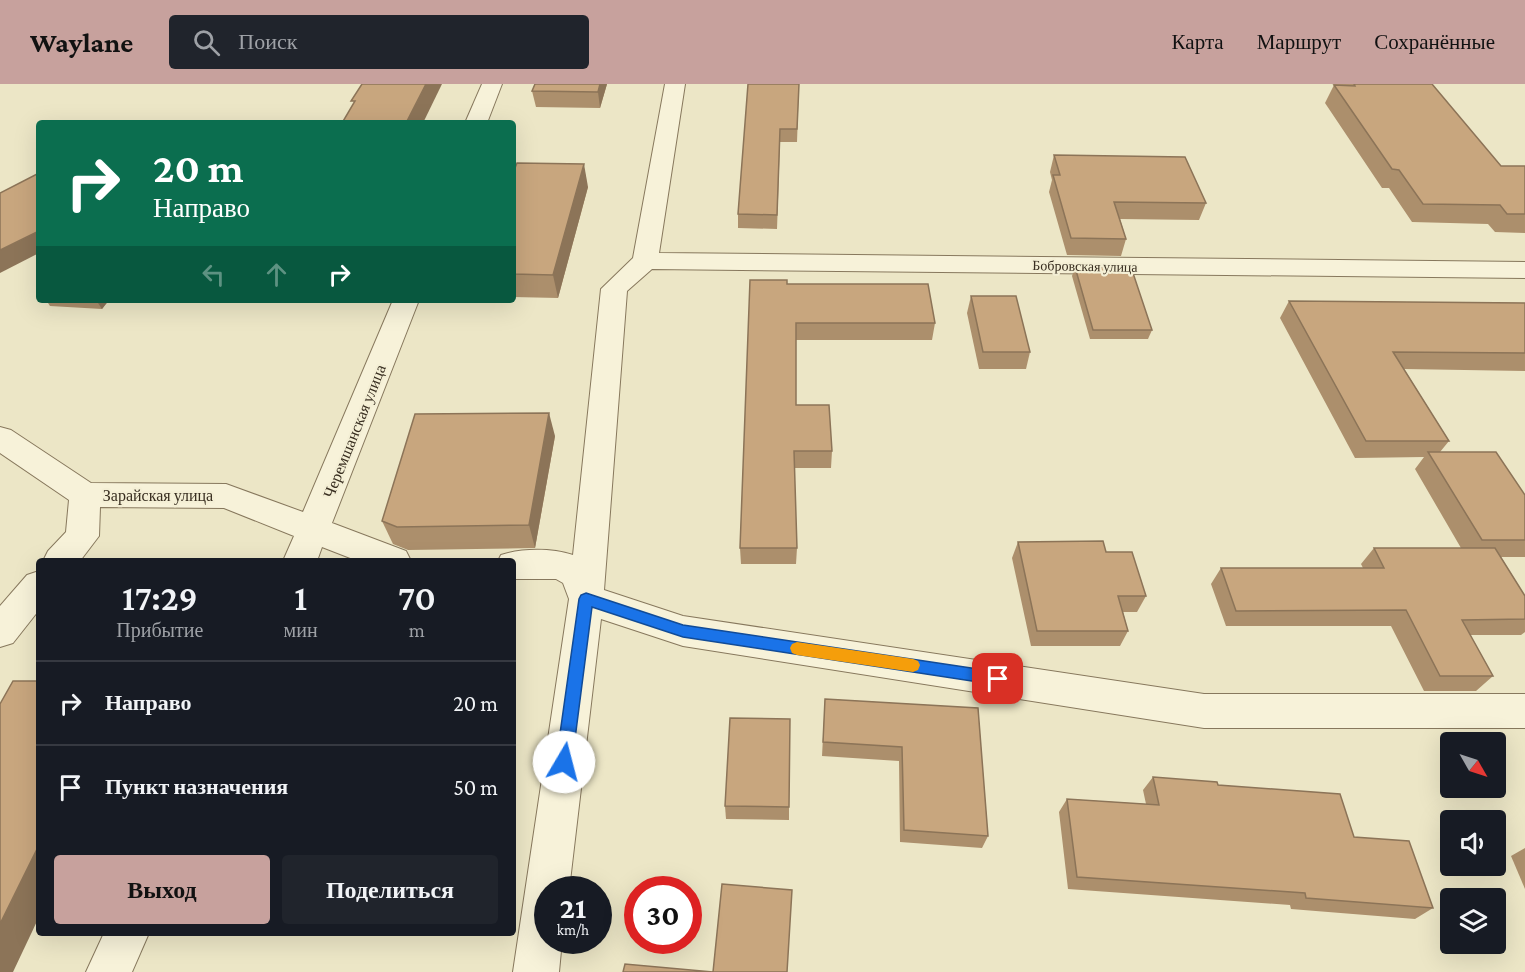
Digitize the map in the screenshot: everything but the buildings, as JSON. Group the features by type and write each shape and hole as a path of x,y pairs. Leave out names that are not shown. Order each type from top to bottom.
{"street":[{"path":"477,120 492,84"},
{"path":"536,972 586,599 614,289 645,261 675,84"},
{"name":"Бобровская улица","path":"645,261 1525,270"},
{"name":"Черемшанская улица","path":"301,558 405,303"},
{"name":"Зарайская улица","path":"0,438 85,495 226,496 386,558"},
{"path":"63,558 82,536 85,495"},
{"path":"516,565 562,565 577,574 586,599"},
{"path":"0,632 36,589"},
{"path":"586,599 683,631 1204,711 1525,711"},
{"path":"109,972 126,936"}],"slow traffic":[{"path":"797,648 913,665"}],"route":[{"path":"564,762 586,599 683,631 998,679"}]}
